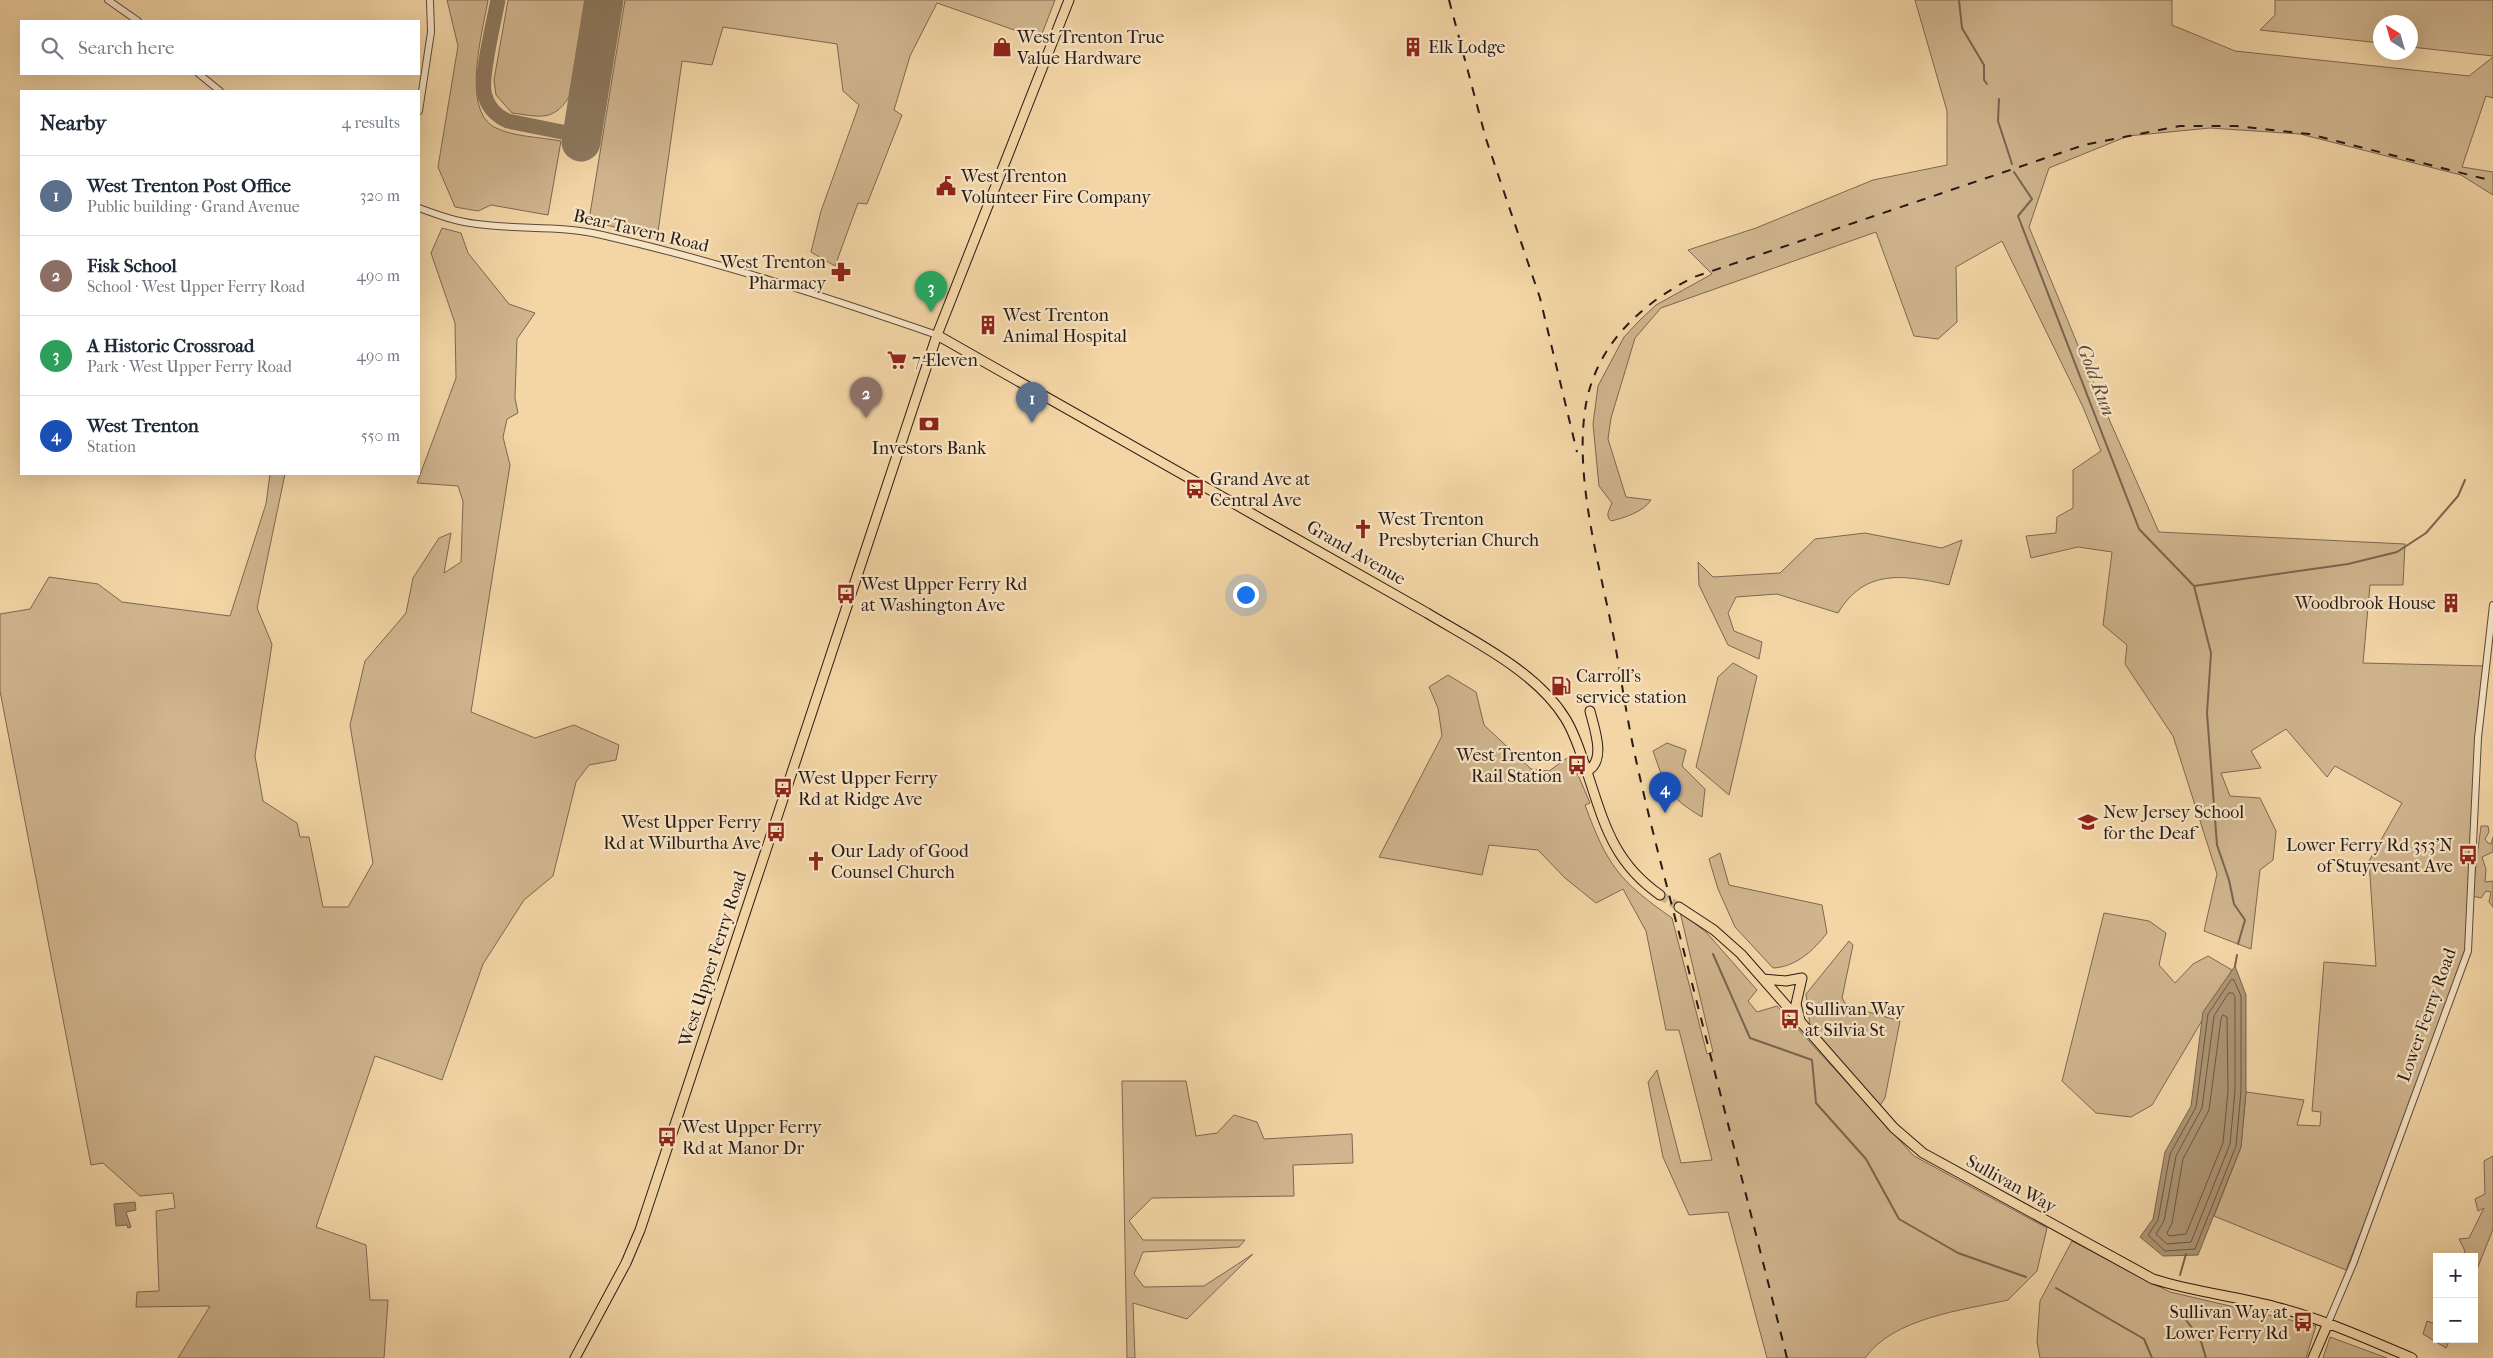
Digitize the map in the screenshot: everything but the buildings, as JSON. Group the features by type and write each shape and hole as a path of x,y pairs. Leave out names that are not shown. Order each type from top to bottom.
{"main road":[{"name":"West Upper Ferry Road","path":"575,1358 626,1263 640,1230 937,335 1069,0"},
{"name":"Grand Avenue","path":"937,335 1306,543 1496,656 1536,684 1557,706 1572,731 1616,850 1632,873 1660,895"},
{"path":"1587,772 1594,767 1598,760 1596,734 1590,711"},
{"name":"Sullivan Way","path":"1678,907 1726,940 1763,979 1894,1128 1939,1163 2153,1279 2187,1290 2274,1306 2328,1323 2412,1358"},
{"path":"1763,979 1786,981 1802,978 1796,1004 1801,1022"},
{"name":"Lower Ferry Road","path":"2314,1358 2328,1323"}],"street":[{"path":"108,0 137,20"},
{"path":"420,104 431,32 430,0"},
{"path":"200,75 219,90"},
{"name":"Bear Tavern Road","path":"420,208 474,224 561,228 601,234 786,285 937,335"},
{"name":"Lower Ferry Road","path":"2328,1323 2353,1264 2470,945 2478,738 2493,605"}],"shaded area":[{"path":"447,0 488,0 479,49 476,87 478,104 484,118 494,127 510,133 561,141 548,215 491,205 478,211 455,207 438,167 458,46"},
{"path":"508,0 585,0 569,97 557,111 551,114 537,116 512,113 496,95 494,80"},
{"path":"625,0 1055,0 1040,39 937,3 910,56 894,110 902,115 867,204 858,203 835,266 811,252 821,211 859,105 843,91 837,44 723,27 712,65 682,61 657,239 589,220"},
{"path":"1915,0 2172,0 2172,25 2235,51 2469,76 2493,57 2493,98 2486,96 2462,167 2493,172 2493,195 2461,175 2300,134 2210,128 2128,136 2049,168 2029,227 2101,401 2159,532 2405,544 2403,585 2370,585 2363,663 2486,666 2466,949 2441,1030 2346,1270 2214,1216 2241,1147 2246,1092 2304,1100 2297,1125 2320,1126 2321,1112 2312,1111 2324,962 2376,966 2369,861 2402,803 2335,766 2327,777 2286,729 2251,751 2261,768 2221,773 2230,796 2260,798 2276,831 2273,860 2260,870 2251,949 2204,931 2217,874 2173,736 2125,664 2127,645 2103,625 2112,552 2078,547 2031,558 2026,536 2056,533 2057,517 2073,508 2073,470 2101,451 2083,407 2002,241 1956,267 1957,322 1938,339 1914,336 1876,232 1661,308 1635,338 1611,418 1608,439 1626,497 1651,500 1643,508 1627,516 1611,521 1608,517 1612,503 1599,486 1593,424 1598,386 1624,337 1640,320 1656,305 1712,274 1688,250 1756,228 1873,180 1947,165 1947,111"},
{"path":"2275,0 2493,0 2493,56 2418,48 2418,15 2373,15 2373,42 2260,30 2275,15"},
{"path":"442,228 461,233 468,253 509,304 535,313 517,339 515,398 518,413 507,419 503,437 510,465 471,712 535,738 574,725 619,745 616,760 589,765 576,782 553,876 524,900 483,964 442,1080 375,1056 316,1227 366,1245 370,1300 388,1300 384,1358 178,1358 210,1306 136,1307 137,1292 159,1291 156,1211 175,1208 173,1193 140,1196 103,1163 91,1165 0,691 0,614 30,609 49,577 98,584 122,602 230,616 266,504 270,475 285,475 257,608 272,644 255,756 263,801 297,823 300,837 309,837 323,907 348,907 373,863 350,725 365,661 406,613 413,578 439,538 451,533 444,573 461,562 463,501 458,486 417,483 456,378 455,323 431,253"},
{"path":"1865,533 1942,548 1962,540 1949,585 1916,579 1887,578 1860,588 1849,598 1838,613 1777,594 1736,597 1728,613 1734,631 1762,642 1759,659 1728,645 1699,585 1698,562 1713,577 1780,573 1815,539"},
{"path":"1733,663 1757,676 1729,795 1696,767 1718,677"},
{"path":"1448,675 1476,692 1484,725 1531,769 1549,771 1570,756 1590,803 1585,805 1600,843 1608,857 1627,882 1672,918 1707,1054 1713,1052 1680,912 1706,932 1757,990 1748,1001 1757,1012 1777,1006 1914,1156 2047,1228 2037,1271 2008,1300 1950,1312 1911,1325 1893,1333 1877,1344 1865,1358 1767,1358 1728,1212 1689,1215 1663,1157 1648,1082 1657,1070 1681,1163 1712,1160 1679,1030 1666,1030 1646,931 1623,889 1596,903 1565,878 1538,850 1489,845 1482,875 1379,857 1442,736 1438,708 1429,687"},
{"path":"1667,743 1686,750 1682,766 1705,789 1702,817 1681,803 1665,783 1653,751"},
{"path":"2481,826 2488,826 2489,832 2485,839 2488,843 2491,844 2493,837 2493,852 2482,857 2486,869 2485,882 2493,881 2493,907 2489,902 2491,892 2486,891 2481,898 2472,896"},
{"path":"1720,853 1729,885 1822,905 1827,933 1816,946 1797,961 1773,968 1735,927 1718,889 1709,859"},
{"path":"2104,913 2149,921 2166,933 2159,965 2175,983 2193,964 2208,956 2232,970 2152,1105 2131,1117 2096,1113 2062,1081"},
{"path":"1849,941 1853,945 1842,998 1847,1006 1900,1021 1885,1098 1879,1107 1810,1026 1806,994"},
{"path":"1122,1081 1186,1081 1196,1136 1217,1133 1234,1115 1257,1122 1264,1139 1352,1134 1353,1163 1293,1165 1294,1196 1152,1198 1129,1221 1143,1240 1245,1240 1239,1247 1143,1252 1134,1274 1144,1287 1204,1286 1253,1254 1187,1319 1133,1303 1135,1358 1127,1358"},
{"path":"2493,1156 2493,1229 2478,1267 2478,1253 2464,1253 2459,1239 2469,1238 2484,1208 2478,1211 2475,1199 2485,1194 2484,1161"},
{"path":"2072,1241 2170,1292 2316,1326 2306,1358 2040,1358 2037,1342 2040,1301"},
{"path":"2427,1321 2433,1323 2433,1340 2423,1334"},
{"path":"2330,1337 2387,1358 2323,1358"},
{"path":"2438,1343 2448,1343 2446,1348"}],"water":[{"path":"2235,966 2246,995 2246,1092 2241,1147 2198,1255 2163,1256 2140,1237 2153,1219 2165,1152 2191,1106 2203,1012"},
{"path":"135,1202 136,1210 126,1212 131,1227 128,1228 127,1225 116,1226 114,1204"}],"waterway":[{"name":"Gold Run","path":"1959,0 1962,28 1984,65 1984,80 1987,84"},
{"name":"Gold Run","path":"1999,99 1998,121 2012,164"},
{"name":"Gold Run","path":"2014,172 2032,199 2018,216 2139,529 2194,586 2211,653 2207,713 2217,845 2229,880 2234,904 2245,920 2238,944"},
{"name":"Gold Run","path":"2194,586 2348,564 2397,552 2426,533 2458,496 2465,480"},
{"path":"1713,954 1750,1038 1812,1060 1816,1103 1866,1159 1899,1219 1958,1253 2026,1277"},
{"name":"Gold Run","path":"2235,966 2237,955"},
{"path":"2180,1275 2186,1254"},
{"path":"2056,1288 2144,1339 2152,1358"},
{"path":"2175,1306 2200,1338 2206,1358"}],"taxiway":[{"path":"498,0 484,73 484,92 490,106 496,113 508,121 582,136"}],"runway":[{"path":"581,142 604,0"}],"tunnel":[{"path":"1660,895 1679,907"}],"railway":[{"path":"1449,0 1486,139 1540,298 1577,452"},
{"path":"1787,1358 1647,810 1590,524 1583,463 1583,433 1586,404 1600,362 1611,344 1640,313 1657,299 1694,277 2084,145 2180,126 2236,126 2309,134 2493,181"}],"place":[{"name":"West Trenton True Value Hardware","path":"1002,47"},
{"name":"Elk Lodge","path":"1413,47"},
{"name":"West Trenton Volunteer Fire Company","path":"946,186"},
{"name":"West Trenton Pharmacy","path":"841,272"},
{"name":"A Historic Crossroad","path":"931,312"},
{"name":"West Trenton Animal Hospital","path":"988,325"},
{"name":"7-Eleven","path":"897,360"},
{"name":"Fisk School","path":"866,418"},
{"name":"West Trenton Post Office","path":"1032,423"},
{"name":"Investors Bank","path":"929,424"},
{"name":"Grand Ave at Central Ave","path":"1195,489"},
{"name":"West Trenton Presbyterian Church","path":"1363,529"},
{"name":"West Upper Ferry Rd at Washington Ave","path":"846,594"},
{"name":"Woodbrook House","path":"2451,603"},
{"name":"Carroll's service station","path":"1561,686"},
{"name":"West Trenton Rail Station","path":"1577,765"},
{"name":"West Upper Ferry Rd at Ridge Ave","path":"783,788"},
{"name":"West Trenton","path":"1665,813"},
{"name":"New Jersey School for the Deaf","path":"2088,822"},
{"name":"West Upper Ferry Rd at Wilburtha Ave","path":"776,832"},
{"name":"Lower Ferry Rd 353'N of Stuyvesant Ave","path":"2468,855"},
{"name":"Our Lady of Good Counsel Church","path":"816,861"},
{"name":"Sullivan Way at Silvia St","path":"1790,1019"},
{"name":"West Upper Ferry Rd at Manor Dr","path":"667,1137"},
{"name":"Sullivan Way at Lower Ferry Rd","path":"2303,1322"}]}
